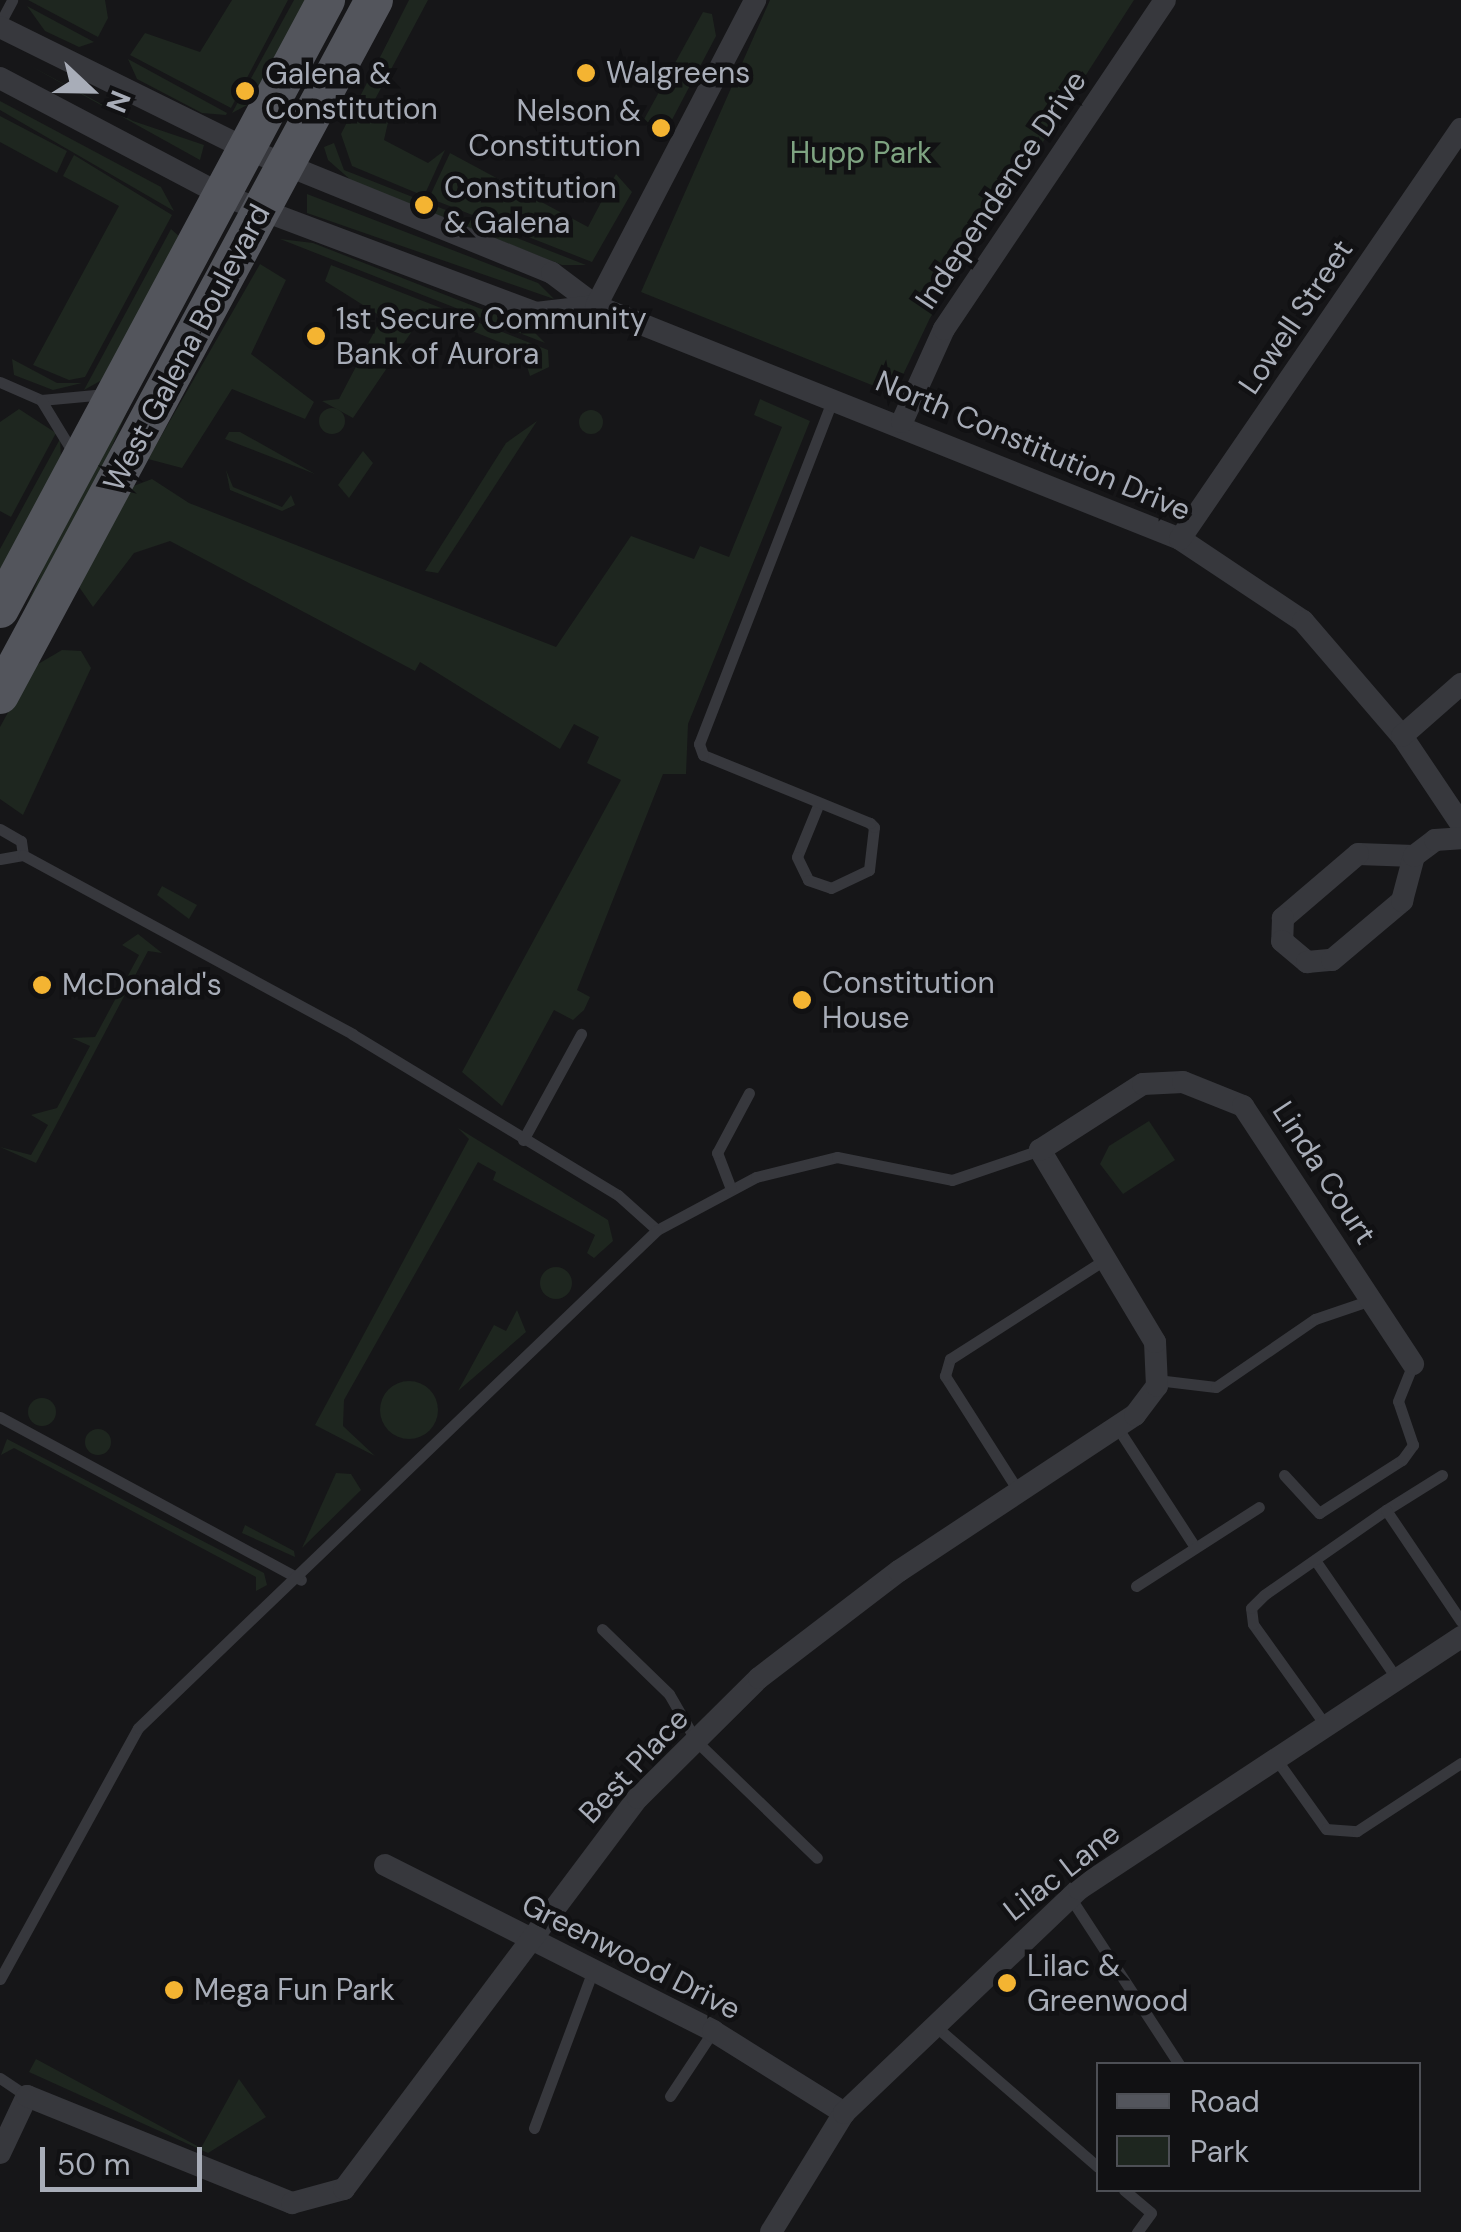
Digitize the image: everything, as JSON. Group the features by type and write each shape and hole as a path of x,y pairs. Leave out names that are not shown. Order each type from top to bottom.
{"main road":[{"name":"West Galena Boulevard","path":"0,609 326,0"},
{"name":"West Galena Boulevard","path":"0,695 374,0"}],"street":[{"name":"Independence Drive","path":"902,422 944,330 1165,0"},
{"path":"596,306 749,2"},
{"name":"North Constitution Drive","path":"0,25 247,149 552,273 596,306 835,395 1180,540 1304,622 1402,736 1461,824"},
{"name":"North Constitution Drive","path":"0,78 222,195 536,314 596,306"},
{"name":"Lowell Street","path":"1180,540 1461,129"},
{"path":"1402,736 1461,684"},
{"path":"1414,856 1358,854 1283,918 1282,941 1307,962 1332,960 1402,902 1414,856 1434,840 1461,838"},
{"name":"Linda Court","path":"1040,1150 1143,1084 1213,1091 1243,1106 1413,1364"},
{"path":"1040,1150 1155,1342 1157,1380"},
{"name":"Best Place","path":"28,2096 292,2203 327,2197 363,2171 529,1937 696,1741 759,1678 1019,1492 1117,1427 1157,1380"},
{"name":"Lilac Lane","path":"772,2232 844,2113 931,2022 1070,1897 1461,1637"},
{"name":"Greenwood Drive","path":"385,1865 713,2031 844,2113"},
{"path":"0,2152 28,2096"}],"lane":[{"path":"0,25 12,0"},
{"path":"0,382 41,400 117,391"},
{"path":"819,803 797,857 808,880 831,888 868,870 878,836 870,823 703,755 698,744 835,395"},
{"path":"41,400 68,438 73,472"},
{"path":"0,830 20,841 22,855"},
{"path":"0,858 22,855 352,1034 618,1195 656,1230"},
{"path":"524,1140 580,1034"},
{"path":"730,1189 717,1153 749,1093"},
{"path":"0,1979 138,1728 301,1580 656,1230 730,1189 837,1157 952,1180 1040,1150"},
{"path":"1019,1492 946,1376 950,1359 1106,1259"},
{"path":"1157,1380 1216,1387 1315,1319 1371,1300"},
{"path":"1284,1475 1319,1513 1402,1460 1413,1444 1398,1402 1413,1364"},
{"path":"1,1420 301,1580"},
{"path":"1117,1427 1195,1547"},
{"path":"1326,1726 1252,1624 1251,1608 1314,1560 1442,1475"},
{"path":"1136,1586 1259,1507"},
{"path":"1386,1510 1461,1621"},
{"path":"1314,1560 1396,1679"},
{"path":"602,1630 669,1694 696,1741 817,1858"},
{"path":"1276,1759 1326,1830 1356,1831 1461,1763"},
{"path":"1070,1897 1178,2062"},
{"path":"534,2128 593,1970"},
{"path":"931,2022 1096,2166"},
{"path":"670,2096 713,2031"},
{"path":"0,2078 28,2096"},
{"path":"1126,2192 1150,2212 1137,2232"}],"green space":[{"path":"28,0 105,0 108,18 98,37"},
{"path":"232,0 288,0 231,108 130,55 145,33 200,52"},
{"path":"294,0 310,0 253,102 232,113"},
{"path":"409,0 428,0 372,105 389,118 384,140 428,163 445,150 424,196 352,166 341,134"},
{"name":"Hupp Park","path":"770,0 1134,0 930,318 901,379 884,390 641,292"},
{"path":"27,6 94,42 79,47 45,31"},
{"path":"703,12 712,14 716,36 664,135 642,123"},
{"path":"128,59 226,115 202,113 137,79"},
{"path":"27,64 133,121 204,145 200,160"},
{"path":"0,101 161,187 174,211 0,110"},
{"path":"0,116 67,151 57,173 0,142"},
{"path":"334,143 344,170 586,265 562,265 353,182 328,160 324,147"},
{"path":"450,153 588,227 616,174 632,192 592,262 429,198"},
{"path":"74,155 172,215 85,377 69,380 33,365 119,206 63,176"},
{"path":"307,194 538,283 554,299 307,213"},
{"path":"171,229 180,237 102,380 84,390"},
{"path":"280,239 313,243 530,328 545,343"},
{"path":"260,264 286,280 251,354 314,402 305,419 232,389 182,468 148,459"},
{"path":"331,265 548,350 549,367 530,376 522,351 425,312 353,418 322,401 339,399 382,317 325,281"},
{"path":"12,359 57,383 82,383 53,390 14,375"},
{"path":"760,399 810,421 688,724 686,774 663,774 577,990 590,997 584,1010 573,1020 554,1010 502,1106 462,1072 621,780 587,763 599,737 574,724 560,749 420,662 415,671 170,541 134,553 93,607 77,584 131,487 152,479 189,503 556,647 631,536 694,559 700,546 729,557 782,427 754,415"},
{"path":"130,404 79,523 31,612 26,607 82,479"},
{"path":"332,408 342,411 342,431 332,434 322,431 319,421 322,411"},
{"path":"19,409 56,433 11,517 0,511 0,422"},
{"path":"591,410 600,413 600,431 591,434 582,431 579,422 582,413"},
{"path":"537,421 438,573 425,571 506,443"},
{"path":"229,432 240,432 315,474 225,439"},
{"path":"60,439 61,460 0,578 0,549"},
{"path":"363,451 373,463 349,498 338,485"},
{"path":"226,470 233,487 282,507 291,495 295,505 282,511 230,490"},
{"path":"62,650 81,651 91,668 23,815 0,799 0,727 33,667"},
{"path":"162,886 197,905 189,919 157,895"},
{"path":"138,934 162,953 148,951 36,1163 0,1147 31,1155 48,1125 31,1115 57,1108 90,1046 72,1038 95,1037 139,955 122,945"},
{"path":"1149,1121 1175,1160 1123,1194 1100,1164 1109,1146"},
{"path":"458,1128 608,1220 613,1241 594,1258 587,1253 595,1235 493,1180 496,1172 478,1162 344,1400 343,1426 375,1456 315,1425 469,1139"},
{"path":"556,1267 567,1272 572,1283 567,1294 556,1299 545,1294 540,1283 545,1272"},
{"path":"517,1310 526,1332 458,1391 494,1325 506,1331"},
{"path":"409,1381 429,1390 438,1410 429,1430 409,1439 389,1430 380,1410 389,1390"},
{"path":"42,1398 52,1402 56,1412 52,1422 42,1426 32,1422 28,1412 32,1402"},
{"path":"98,1429 107,1433 111,1442 107,1451 98,1455 89,1451 85,1442 89,1433"},
{"path":"7,1439 264,1573 267,1585 256,1591 256,1577 14,1448 1,1455"},
{"path":"336,1473 351,1474 361,1490 302,1548"},
{"path":"245,1525 294,1551 295,1557 242,1533"},
{"path":"36,2059 201,2148 239,2079 266,2117 208,2153 29,2072"}],"place":[{"name":"Walgreens","path":"586,73"},
{"name":"Galena & Constitution","path":"245,91"},
{"name":"Nelson & Constitution","path":"661,128"},
{"name":"Constitution & Galena","path":"424,205"},
{"name":"1st Secure Community Bank of Aurora","path":"316,336"},
{"name":"McDonald's","path":"42,985"},
{"name":"Constitution House","path":"802,1000"},
{"name":"Lilac & Greenwood","path":"1007,1983"},
{"name":"Mega Fun Park","path":"174,1990"}]}
